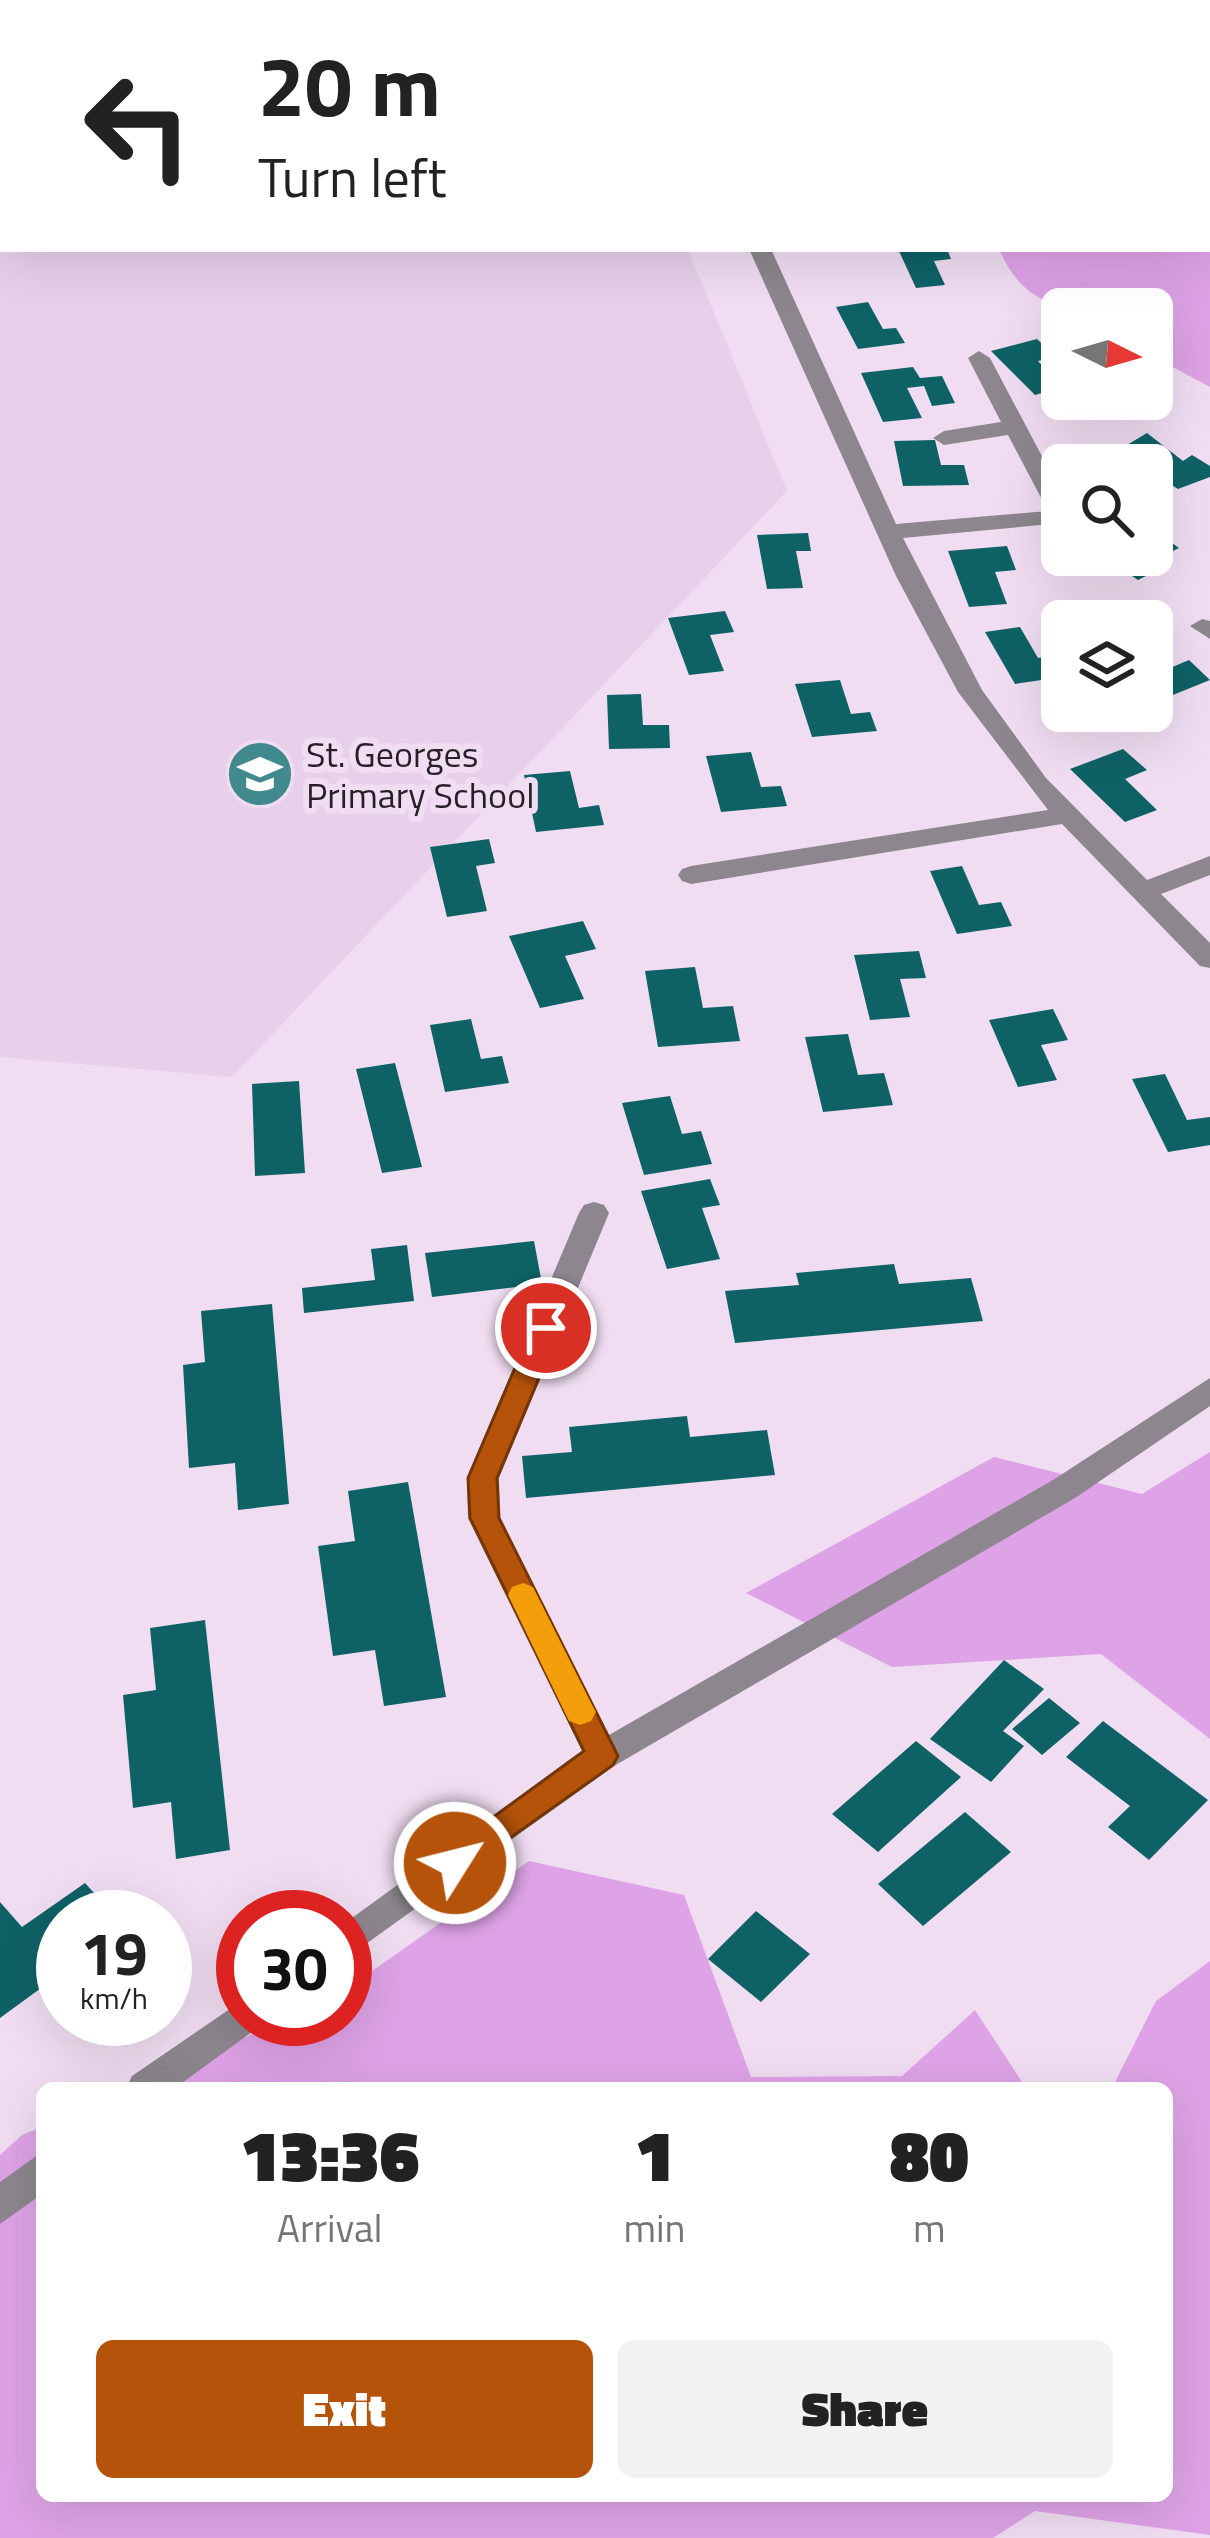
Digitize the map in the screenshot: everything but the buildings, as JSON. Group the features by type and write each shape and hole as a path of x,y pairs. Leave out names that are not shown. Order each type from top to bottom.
{"street":[{"path":"761,252 889,532 970,692 1036,784 1210,959"},
{"path":"979,358 1041,480"},
{"path":"944,438 1014,427"},
{"path":"889,532 1041,519"},
{"path":"691,875 1068,815"},
{"path":"1144,891 1210,865"},
{"path":"595,1214 483,1478 484,1518 602,1756"},
{"path":"372,1922 602,1756 1064,1489 1210,1390"},
{"path":"153,2082 216,2037"},
{"path":"0,2206 36,2175"}],"shaded area":[{"name":"St. Georges Primary School","path":"0,252 689,252 787,491 232,1077 0,1057"},
{"path":"1001,252 1210,252 1210,387 1173,367 1173,288 1041,288 1041,299 1026,289"},
{"path":"1210,1452 1210,1739 1101,1654 892,1667 746,1593 994,1457 1142,1494"},
{"path":"529,1861 684,1895 751,2077 902,2076 975,2010 1022,2082 144,2082 226,2046 372,2046 372,1971"},
{"path":"1210,1961 1210,2535 1035,2511 993,2538 0,2538 0,2155 36,2129 36,2502 1173,2502 1173,2082 1115,2082 1156,2001"}],"slow traffic":[{"path":"523,1595 580,1712"}],"place":[{"name":"St. Georges Primary School","path":"260,774"}],"route":[{"path":"455,1863 602,1756 484,1518 483,1478 546,1328"}]}
